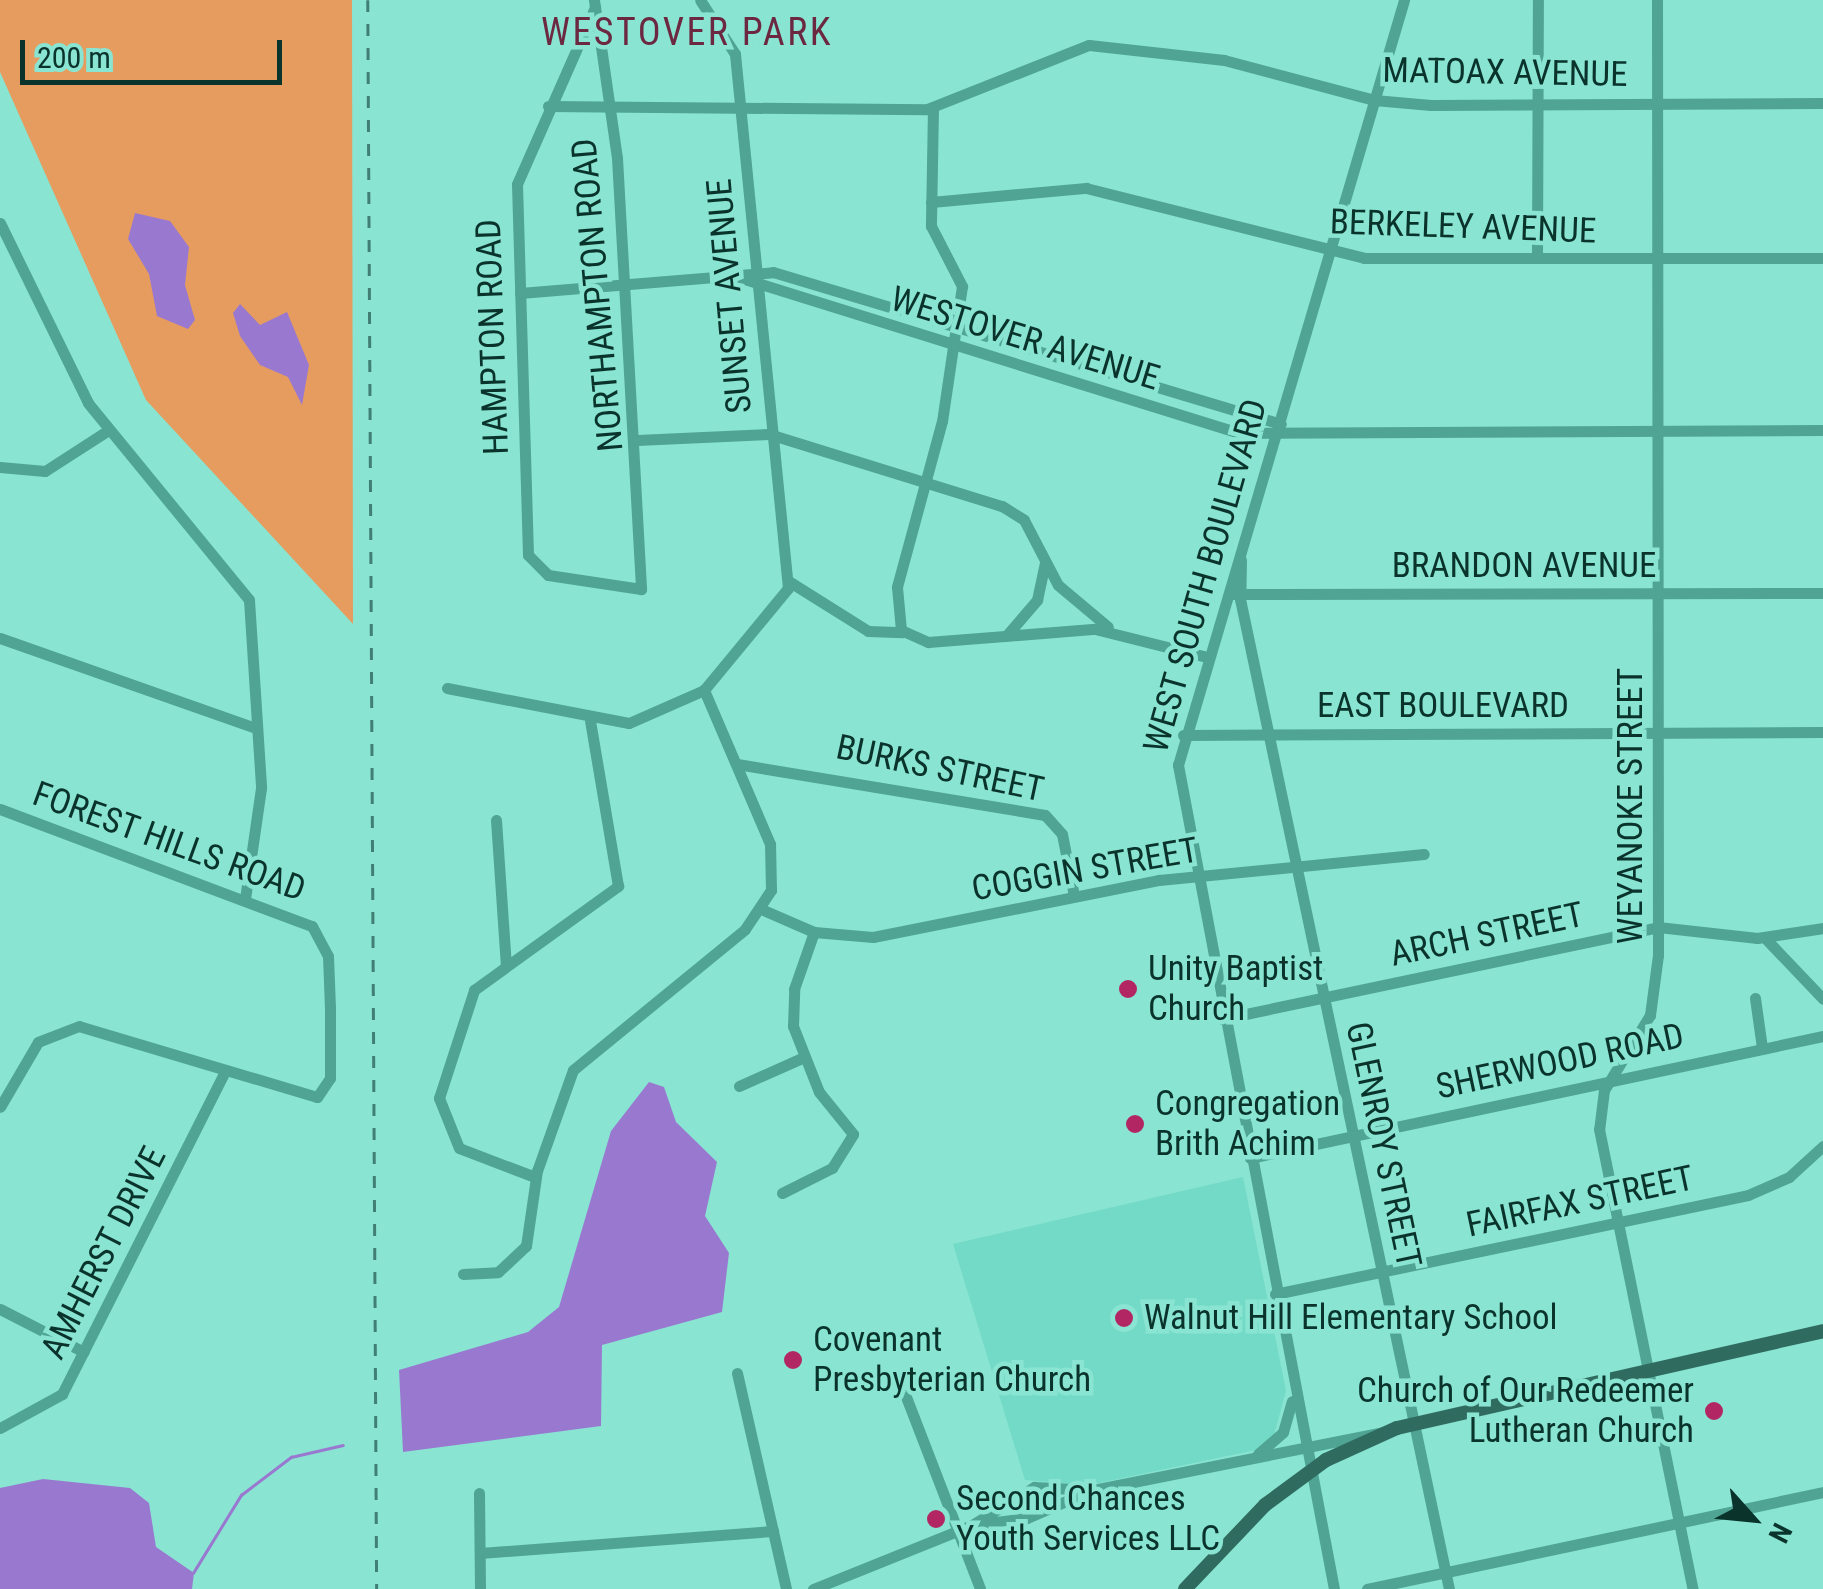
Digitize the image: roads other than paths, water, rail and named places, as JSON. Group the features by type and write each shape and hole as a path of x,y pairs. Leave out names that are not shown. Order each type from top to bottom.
{"main road":[{"path":"1185,1589 1242,1525 1311,1471 1388,1431 1823,1331"}],"street":[{"name":"SUNSET AVENUE","path":"700,0 733,46 768,434 790,582"},
{"name":"WEST SOUTH BOULEVARD","path":"1334,1589 1178,773 1183,735 1404,0"},
{"path":"1537,258 1538,0"},
{"name":"WEYANOKE STREET","path":"1658,0 1658,927 1650,1016 1611,1080 1599,1129 1694,1589"},
{"name":"NORTHAMPTON ROAD","path":"594,3 609,105 626,285 644,587"},
{"name":"HAMPTON ROAD","path":"594,3 517,184 530,560 548,575 644,587"},
{"name":"MATOAX AVENUE","path":"548,106 933,107 1089,46 1238,63 1374,100 1823,103"},
{"path":"903,632 896,588 925,483 954,347 961,277 937,240 932,202 933,107"},
{"name":"BERKELEY AVENUE","path":"932,202 1086,188 1327,254 1823,258"},
{"path":"0,223 108,431 249,600 261,814 246,898"},
{"name":"WESTOVER AVENUE","path":"520,293 756,273 958,326 1276,429"},
{"name":"WESTOVER AVENUE","path":"738,277 757,288 1059,379 1276,429 1823,430"},
{"path":"858,317 863,298"},
{"path":"1059,379 1066,360"},
{"path":"0,466 45,471 108,431"},
{"path":"637,440 768,434 1014,512 1044,563 1076,605 1116,631 1206,657"},
{"name":"GLENROY STREET","path":"1243,536 1239,594 1449,1589"},
{"path":"1005,636 1037,600 1044,563"},
{"path":"446,688 590,721 629,723 704,690 790,582 868,631 903,632 916,640 1116,631"},
{"name":"BRANDON AVENUE","path":"1225,594 1823,593"},
{"path":"0,638 255,728"},
{"path":"463,1274 498,1272 522,1254 535,1177 573,1070 761,909 772,855 704,690"},
{"path":"535,1177 459,1148 439,1108 464,1006 506,965 592,911 620,880 590,721"},
{"name":"EAST BOULEVARD","path":"1183,735 1823,732"},
{"name":"BURKS STREET","path":"737,764 1037,812 1062,834 1074,896"},
{"name":"FOREST HILLS ROAD","path":"0,809 246,898 318,931 329,987 328,1085 311,1098 225,1071"},
{"path":"496,820 506,965"},
{"name":"COGGIN STREET","path":"761,909 814,932 874,937 1074,896 1196,876 1424,854"},
{"name":"ARCH STREET","path":"1222,1019 1658,927 1766,938 1823,928"},
{"path":"782,1193 828,1170 852,1127 820,1092 804,1057 792,1005 814,932"},
{"path":"1766,938 1823,998"},
{"path":"1755,998 1762,1048"},
{"path":"0,1106 29,1052 68,1027 225,1071"},
{"name":"SHERWOOD ROAD","path":"1250,1158 1823,1036"},
{"path":"740,1086 804,1057"},
{"name":"AMHERST DRIVE","path":"0,1428 55,1402 225,1071"},
{"name":"FAIRFAX STREET","path":"1276,1294 1773,1186 1823,1146"},
{"path":"0,1309 84,1352"},
{"path":"737,1373 786,1589"},
{"path":"898,1376 980,1589"},
{"path":"1256,1456 1288,1423 1293,1387"},
{"path":"972,1525 1028,1518 1093,1490 1388,1431"},
{"path":"813,1589 972,1525 1034,1487 1093,1490"},
{"path":"1367,1589 1823,1492"},
{"path":"480,1493 480,1589"},
{"path":"480,1553 773,1531"}],"waterway":[{"path":"193,1573 241,1495 291,1457 343,1445"}],"railway":[{"path":"368,0 377,1589"}],"place":[{"name":"Unity Baptist Church","path":"1128,989"},
{"name":"Congregation Brith Achim","path":"1135,1124"},
{"name":"Walnut Hill Elementary School","path":"1124,1318"},
{"name":"Covenant Presbyterian Church","path":"793,1360"},
{"name":"Church of Our Redeemer Lutheran Church","path":"1714,1411"},
{"name":"Second Chances Youth Services LLC","path":"936,1519"}],"district":[{"name":"WESTOVER PARK","path":"687,33"}]}
